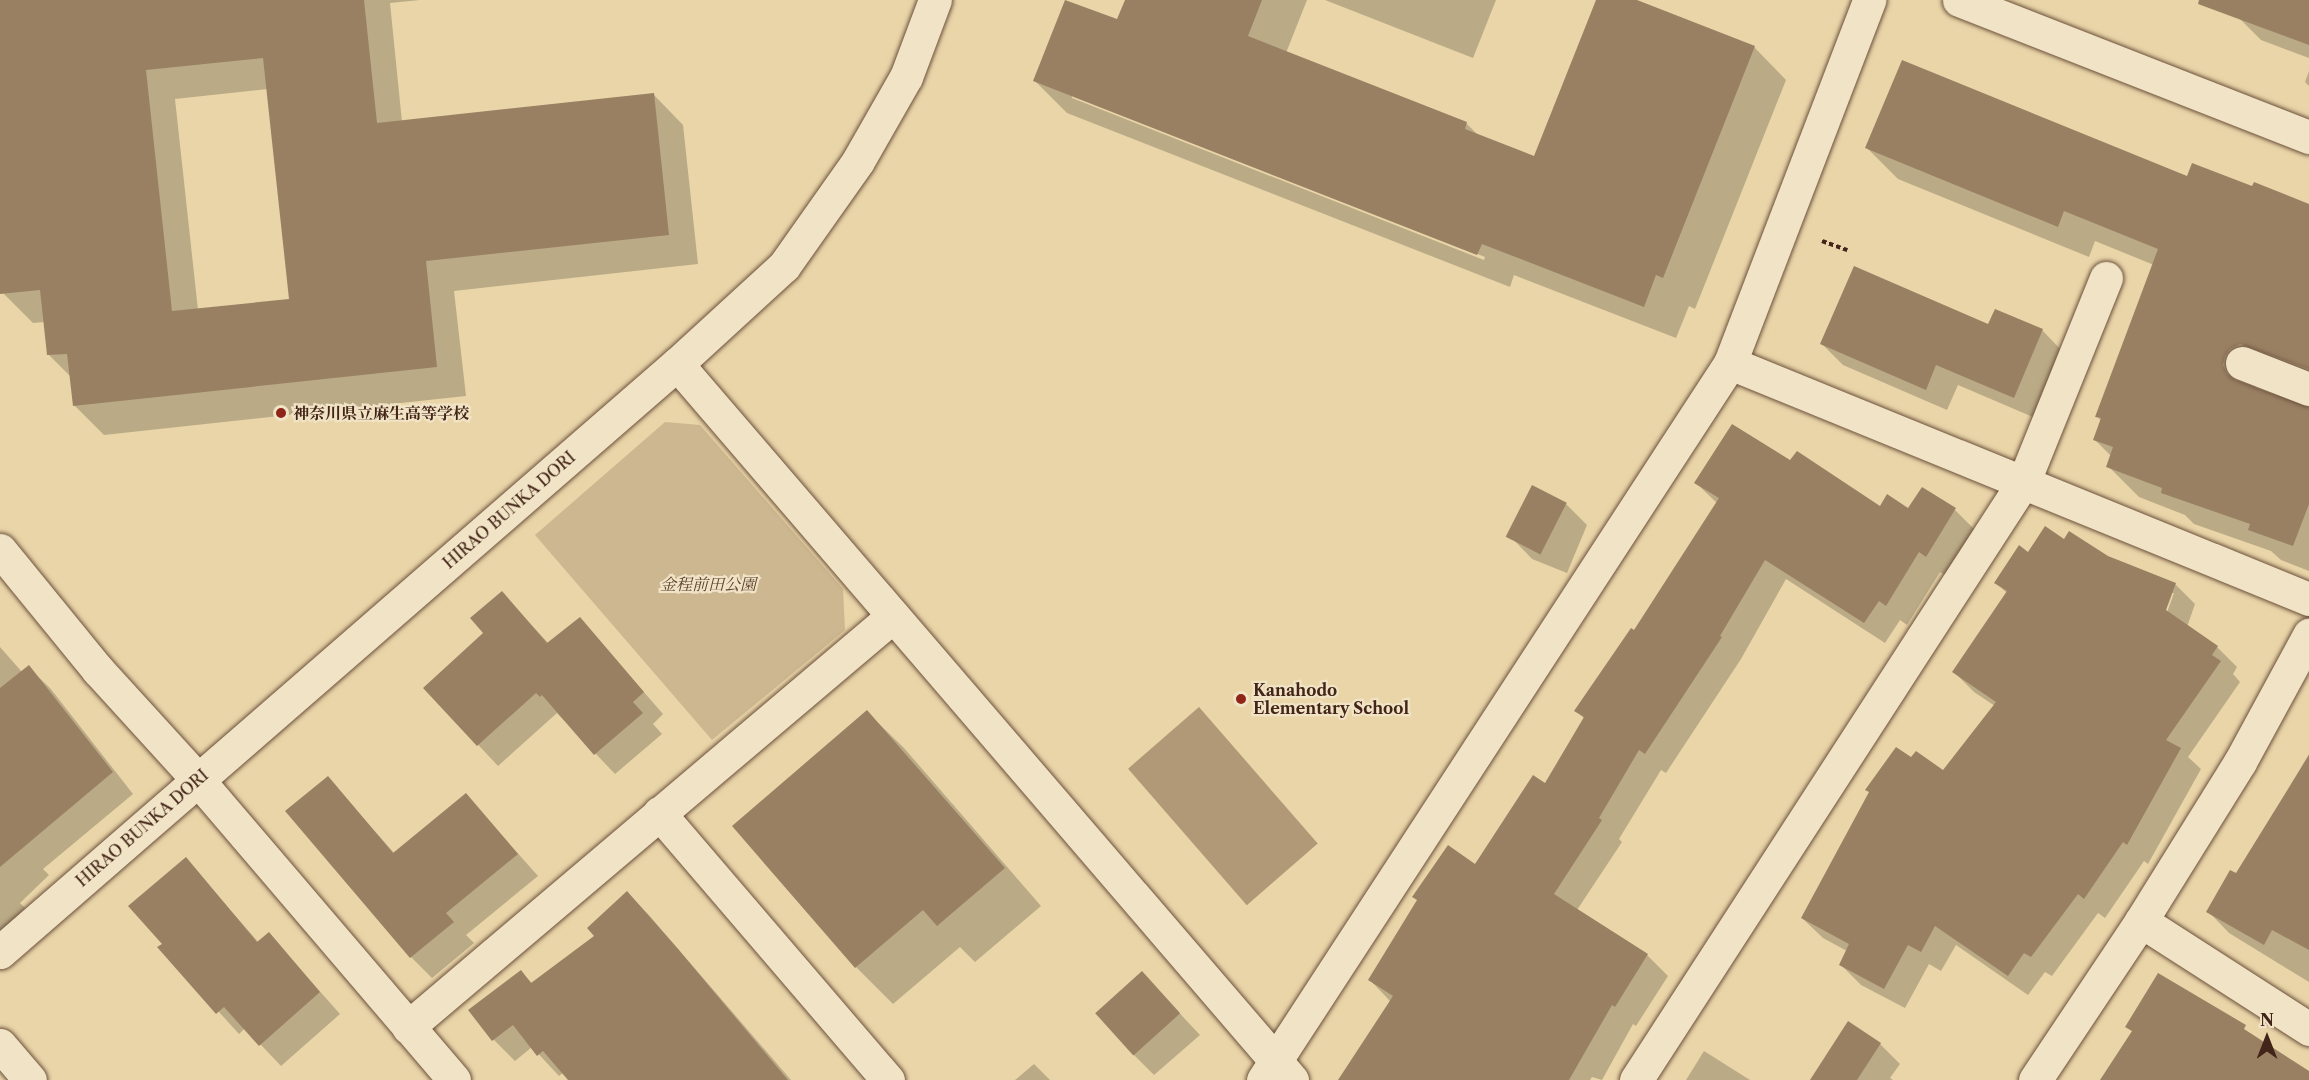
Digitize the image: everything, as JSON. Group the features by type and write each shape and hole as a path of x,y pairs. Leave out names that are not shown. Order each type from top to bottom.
{"street":[{"name":"HIRAO BUNKA DORI","path":"0,952 677,364 784,266 858,161 906,77 935,0"},
{"path":"677,364 893,615 1277,1074 1730,363 1869,0"},
{"path":"1959,0 2309,136"},
{"path":"1636,1080 2024,480 2106,278"},
{"path":"1730,363 2024,480 2309,599"},
{"path":"2242,363 2309,389"},
{"path":"0,550 98,669 198,780 454,1080"},
{"path":"408,1027 893,615"},
{"path":"2035,1080 2141,921 2240,762 2309,635"},
{"path":"659,813 888,1080"},
{"path":"2141,921 2309,1029"},
{"path":"0,1045 30,1080"}],"green space":[{"name":"金程前田公園","path":"665,422 700,425 843,589 845,630 712,740 535,535"}],"shaded area":[{"path":"1199,707 1318,844 1247,905 1128,769"}],"building":[{"path":"0,0 364,0 377,123 654,93 669,235 426,261 437,367 73,406 67,354 47,355 40,290 0,294","holes":["263,58 289,299 172,311 146,70"]},
{"path":"1065,0 1117,19 1125,0 1262,0 1248,36 1467,122 1465,129 1534,156 1596,0 1637,0 1755,46 1663,278 1656,275 1644,307 1482,244 1477,255 1033,81"},
{"path":"2199,0 2309,0 2309,45 2198,4"},
{"path":"1902,60 2187,176 2192,163 2252,186 2254,182 2309,204 2309,369 2240,344 2230,349 2223,365 2227,374 2235,380 2309,407 2309,504 2293,546 2248,530 2250,524 2161,493 2162,488 2106,467 2113,447 2093,440 2101,418 2095,417 2158,249 2064,211 2058,227 1865,148"},
{"path":"1854,266 1988,324 1995,309 2043,329 2014,398 1936,365 1926,390 1820,344"},
{"path":"1732,424 1790,460 1797,451 1880,506 1887,494 1908,508 1922,487 1956,508 1926,557 1919,552 1886,606 1879,601 1864,623 1765,560 1720,636 1722,637 1645,754 1639,750 1599,818 1602,820 1554,894 1648,954 1615,1007 1612,1005 1569,1080 1338,1080 1393,996 1368,980 1417,900 1412,897 1448,845 1475,864 1533,775 1545,783 1584,717 1574,711 1631,628 1634,630 1719,498 1694,483"},
{"path":"1532,485 1567,503 1540,554 1506,537"},
{"path":"2045,526 2064,539 2069,531 2108,556 2176,583 2166,610 2218,646 2212,655 2221,661 2166,740 2181,748 2127,845 2123,842 2084,899 2078,894 2031,957 2024,953 2008,976 1935,926 1921,952 1908,945 1884,989 1839,965 1849,944 1801,918 1869,792 1865,790 1896,747 1911,757 1916,751 1943,770 1996,702 1952,672 2007,591 1994,583 2019,545 2028,552"},
{"path":"502,591 547,643 580,617 644,692 633,702 643,713 594,755 542,695 540,697 536,693 477,746 423,688 483,633 470,618"},
{"path":"29,665 113,772 0,867 0,688"},
{"path":"867,710 1005,868 937,926 923,910 855,968 732,826"},
{"path":"2309,755 2309,950 2272,930 2264,945 2206,912 2230,870 2236,873"},
{"path":"328,776 393,853 466,793 518,854 446,913 454,922 410,958 285,811"},
{"path":"186,857 257,942 269,932 320,992 259,1046 224,1007 216,1014 157,947 162,944 128,906"},
{"path":"627,891 788,1080 568,1080 543,1051 537,1056 513,1025 492,1041 468,1010 521,970 531,983 594,936 587,928"},
{"path":"1142,971 1180,1013 1133,1056 1095,1013"},
{"path":"2158,973 2246,1025 2244,1029 2309,1071 2309,1080 2100,1080 2132,1031 2125,1027"},
{"path":"1848,1021 1881,1043 1857,1080 1810,1080"}],"place":[{"name":"神奈川県立麻生高等学校","path":"281,413"},
{"name":"Kanahodo Elementary School","path":"1241,699"}]}
